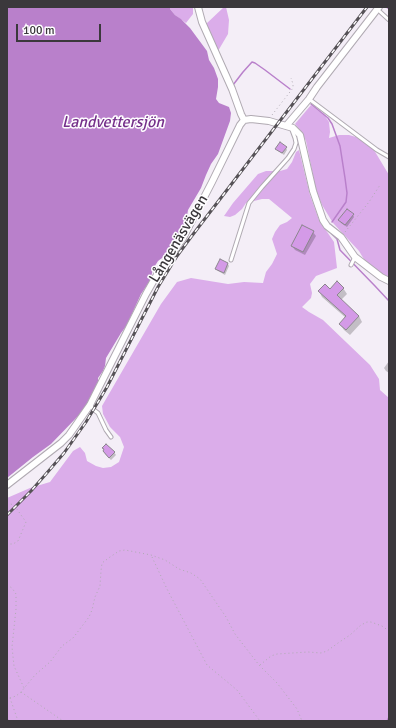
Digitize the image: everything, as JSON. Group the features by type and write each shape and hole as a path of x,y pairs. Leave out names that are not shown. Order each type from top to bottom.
{"street":[{"path":"198,7 202,22 244,120 251,119 269,121 293,128 300,135 313,191 326,226 341,238 353,261 389,281"},
{"path":"286,126 309,99 378,8"},
{"name":"Långenäsvägen","path":"7,485 61,443 69,435 90,405 146,294 158,273 183,238 233,138 244,120"}],"lane":[{"path":"378,8 389,20"},
{"path":"309,99 370,145 389,157"},
{"path":"231,260 249,203 294,149 296,143 295,138 292,131 286,126"},
{"path":"90,405 98,413 111,437"}],"path":[{"path":"269,121 293,88 291,78"},
{"path":"341,238 364,209 380,185"},
{"path":"7,503 14,505 26,522 18,541 13,544 7,544"},
{"path":"10,698 21,692 35,675 50,662 62,646 73,638 89,617 92,610 95,597 100,586 102,564 119,551 125,550 151,555 165,560 179,569 191,573 200,579 235,634 259,665 297,709 302,721"},
{"path":"151,555 207,665 237,690 260,721"},
{"path":"7,585 12,588 16,594 12,647 14,666 25,688"},
{"path":"259,665 271,656 277,654 308,652 321,653 327,651 350,635 361,624 367,622 371,622 389,630"},
{"path":"21,692 63,721"},
{"path":"7,695 10,698 18,721"}],"shaded area":[{"path":"170,7 193,7 193,14 186,23 175,15"},
{"path":"224,7 226,7 229,20 228,34 218,51 206,24"},
{"path":"311,105 325,116 329,122 329,138 339,135 349,135 366,143 374,150 389,175 389,277 380,273 365,261 359,251 333,223 322,205 316,190 306,141 301,131 295,124"},
{"path":"299,150 310,195 319,220 334,242 337,268 316,276 310,284 312,293 311,298 302,307 323,320 370,365 379,379 380,390 389,398 389,721 7,721 7,498 30,488 50,482 73,451 80,447 85,453 87,461 96,466 103,468 111,467 119,462 124,447 120,437 110,427 103,414 102,406 161,304 177,282 191,278 228,284 244,282 263,283 266,272 277,254 272,239 275,232 280,225 292,218 269,199 246,203 235,215 230,217 224,216 258,174 266,171 280,171 287,169 296,152"}],"water":[{"name":"Landvettersjön","path":"7,7 170,7 175,15 190,28 207,51 209,60 218,79 216,99 219,103 229,107 231,113 230,121 218,154 211,164 201,188 188,210 186,222 180,231 179,238 166,255 158,261 153,269 150,281 141,294 127,325 106,358 103,371 98,378 98,383 87,405 51,444 7,478"}],"building":[{"path":"280,142 287,147 282,153 275,149"},
{"path":"347,209 354,214 345,225 338,220"},
{"path":"302,225 314,231 303,252 291,246"},
{"path":"220,259 228,263 224,273 215,269"},
{"path":"337,281 344,288 337,295 359,316 346,330 339,324 346,316 318,291 325,284 330,289"},
{"path":"106,444 115,452 109,458 102,448"}],"waterway":[{"path":"233,85 252,62 290,89"},
{"path":"311,104 328,118 332,124 340,146 347,193 346,202 332,222"},
{"path":"332,234 337,239 340,250 389,301"},
{"path":"387,721 389,717"}],"railway":[{"path":"7,515 31,491 64,453 86,422 107,387 158,287 177,256 367,7"}]}
